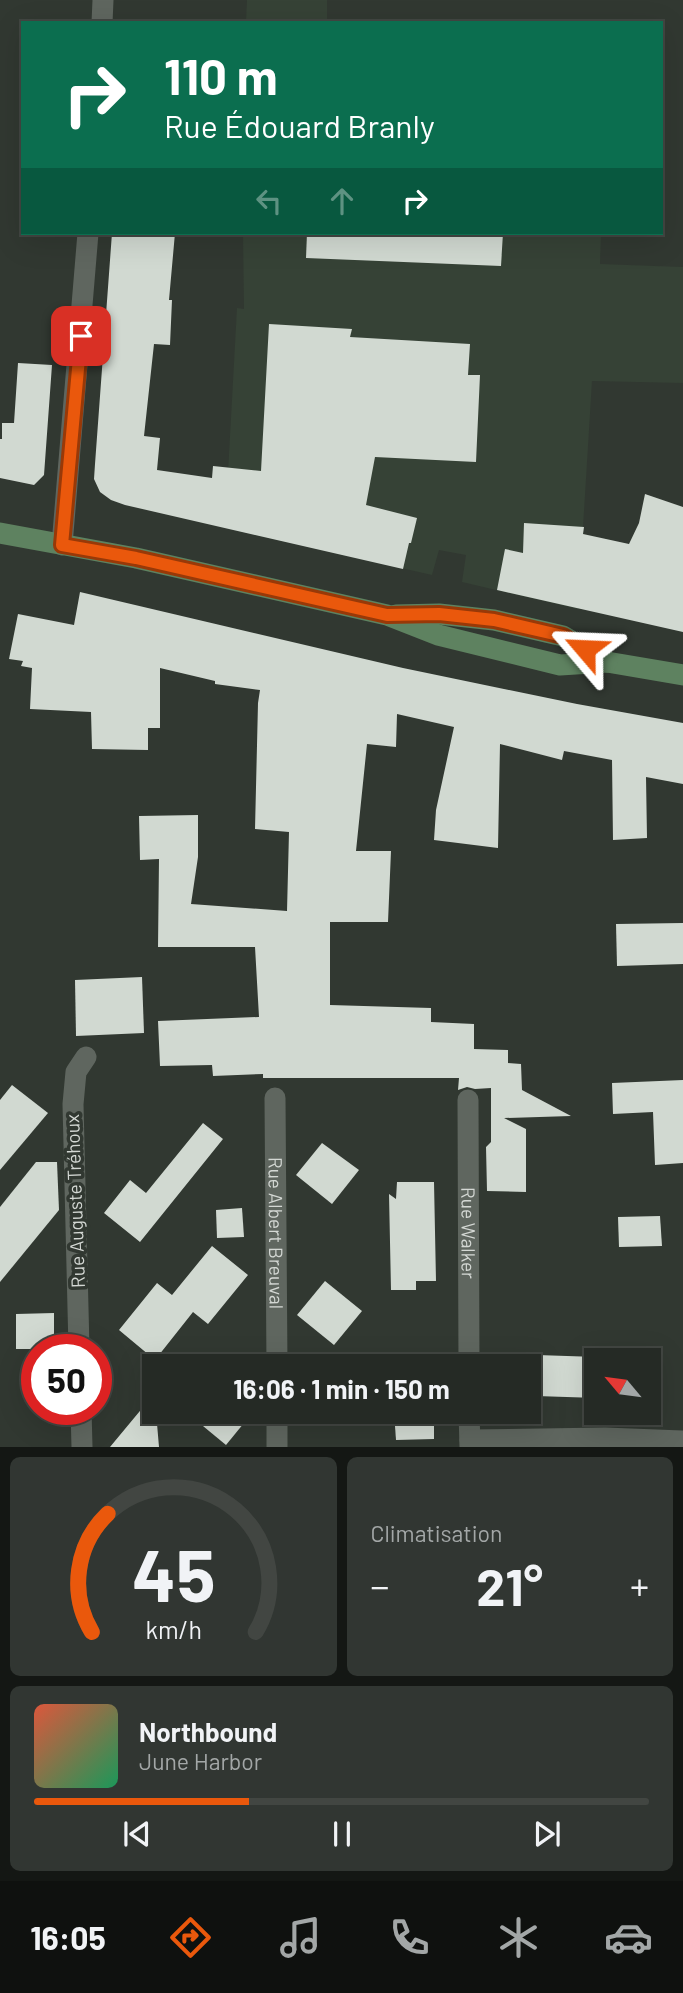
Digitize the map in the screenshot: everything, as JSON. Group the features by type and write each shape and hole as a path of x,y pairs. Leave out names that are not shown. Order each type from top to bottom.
{"main road":[{"path":"0,533 136,558 387,615 438,635 560,665 607,662 683,675"},
{"path":"387,615 439,614 494,620 563,636 607,662"}],"street":[{"path":"102,21 103,0"},
{"path":"62,545 88,235"},
{"name":"Rue Auguste Tréhoux","path":"79,1334 73,1104 76,1072 86,1056"},
{"name":"Rue Albert Breuval","path":"275,1098 277,1354"},
{"name":"Rue Walker","path":"468,1100 469,1354"},
{"path":"277,1424 277,1447"},
{"path":"470,1424 470,1444 682,1437"},
{"path":"81,1425 82,1447"}],"shaded area":[{"path":"247,0 327,0 327,21 246,21"},
{"path":"243,235 601,235 600,264 683,267 683,383 592,381 578,609 462,582 466,555 439,550 432,575 225,528 237,308 244,309"}],"building":[{"path":"112,235 175,235 169,300 172,300 170,345 154,344 144,436 160,438 157,470 212,478 213,466 261,471 269,324 352,329 350,337 470,344 468,375 480,375 476,462 375,457 366,505 417,518 403,569 125,505 100,492 94,479"},
{"path":"307,235 503,235 501,266 306,258"},
{"path":"18,363 52,365 44,475 34,485 0,478 2,423 14,423"},
{"path":"645,494 683,507 683,632 497,590 505,549 523,553 524,523 584,527 583,534 629,544 639,523"},
{"path":"80,592 403,668 683,723 683,784 646,777 647,838 613,840 612,760 564,751 562,760 500,744 498,848 434,840 436,810 454,727 397,714 396,747 367,744 356,851 391,851 388,922 330,922 330,1005 431,1008 431,1022 474,1024 474,1049 508,1050 508,1063 521,1064 522,1090 571,1116 504,1118 526,1129 526,1192 487,1191 486,1147 491,1142 491,1088 467,1087 458,1090 459,1078 263,1078 263,1074 213,1076 212,1065 160,1066 158,1021 259,1017 255,947 158,947 159,859 140,860 139,816 198,815 198,857 191,904 287,911 289,832 255,829 260,690 215,684 215,681 160,668 160,728 148,728 148,750 92,749 91,712 30,709 32,668 21,666 23,661 9,659 18,614 74,625"},
{"path":"683,923 683,964 617,966 616,924"},
{"path":"142,977 144,1033 76,1036 75,980"},
{"path":"683,1080 683,1163 655,1165 653,1112 613,1114 612,1083"},
{"path":"12,1085 48,1113 0,1170 0,1100"},
{"path":"203,1123 223,1139 140,1242 104,1213 130,1180 146,1193"},
{"path":"322,1143 359,1170 332,1204 296,1175"},
{"path":"36,1162 57,1162 59,1210 0,1282 0,1207"},
{"path":"397,1182 434,1182 436,1281 416,1281 416,1290 391,1290 389,1194 396,1199"},
{"path":"242,1208 244,1237 217,1238 216,1210"},
{"path":"660,1216 662,1246 619,1247 618,1217"},
{"path":"212,1246 248,1275 208,1324 193,1312 160,1354 148,1354 119,1330 157,1283 172,1295"},
{"path":"325,1281 362,1311 334,1345 297,1315"},
{"path":"54,1313 54,1334 21,1334 21,1349 16,1349 16,1314"},
{"path":"541,1355 584,1357 584,1398 541,1396"},
{"path":"142,1408 142,1424 157,1424 159,1447 110,1447"},
{"path":"201,1424 243,1424 226,1445"},
{"path":"395,1424 434,1424 434,1439 396,1440"}],"route":[{"path":"81,336 62,545 136,558 387,615 439,614 494,620 563,636 585,649"}]}
